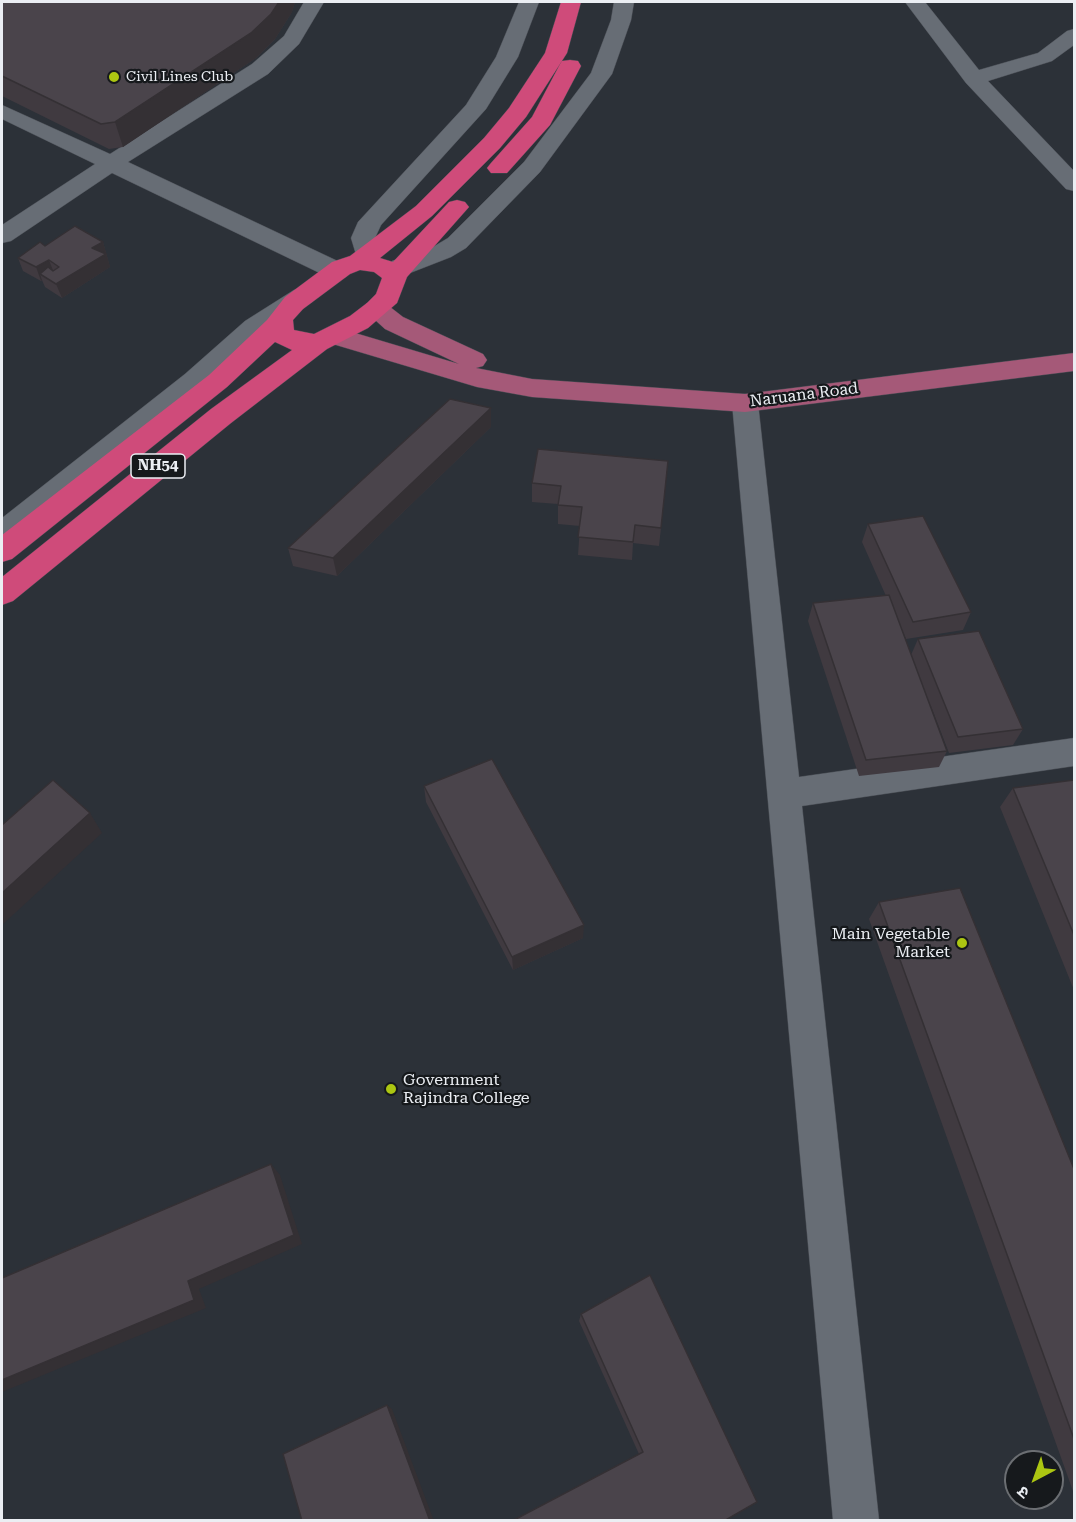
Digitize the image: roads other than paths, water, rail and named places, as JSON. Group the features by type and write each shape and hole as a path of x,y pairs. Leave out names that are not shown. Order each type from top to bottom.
{"highway":[{"name":"NH54","path":"2,551 218,381 279,324 280,319 303,296 354,263 424,212 492,143 518,112 556,53 571,2"},
{"name":"NH54","path":"2,593 220,416 326,339 376,309 387,297 398,271 441,222 504,163 542,120 576,55 591,2"},
{"path":"354,263 381,266 398,271"},
{"path":"279,324 281,334 292,341 326,339"}],"main road":[{"name":"Naruana Road","path":"376,309 394,323 532,388"},
{"name":"Naruana Road","path":"326,339 477,378 532,388 619,396 745,403 1074,362"}],"street":[{"path":"2,236 260,69 291,40 314,2"},
{"path":"2,111 110,164 354,263 370,222 475,109 507,57 529,2"},
{"path":"398,271 457,243 532,167 601,74 621,20 624,2"},
{"path":"915,2 974,78 1074,184"},
{"path":"974,78 1044,57 1074,35"},
{"path":"1044,57 1065,65"},
{"path":"2,533 194,380 254,327 303,296"},
{"path":"745,403 856,1521"},
{"path":"784,794 1074,752"}],"place":[{"name":"Civil Lines Club","path":"114,77"},
{"name":"Main Vegetable Market","path":"962,943"},
{"name":"Government Rajindra College","path":"391,1089"}]}
